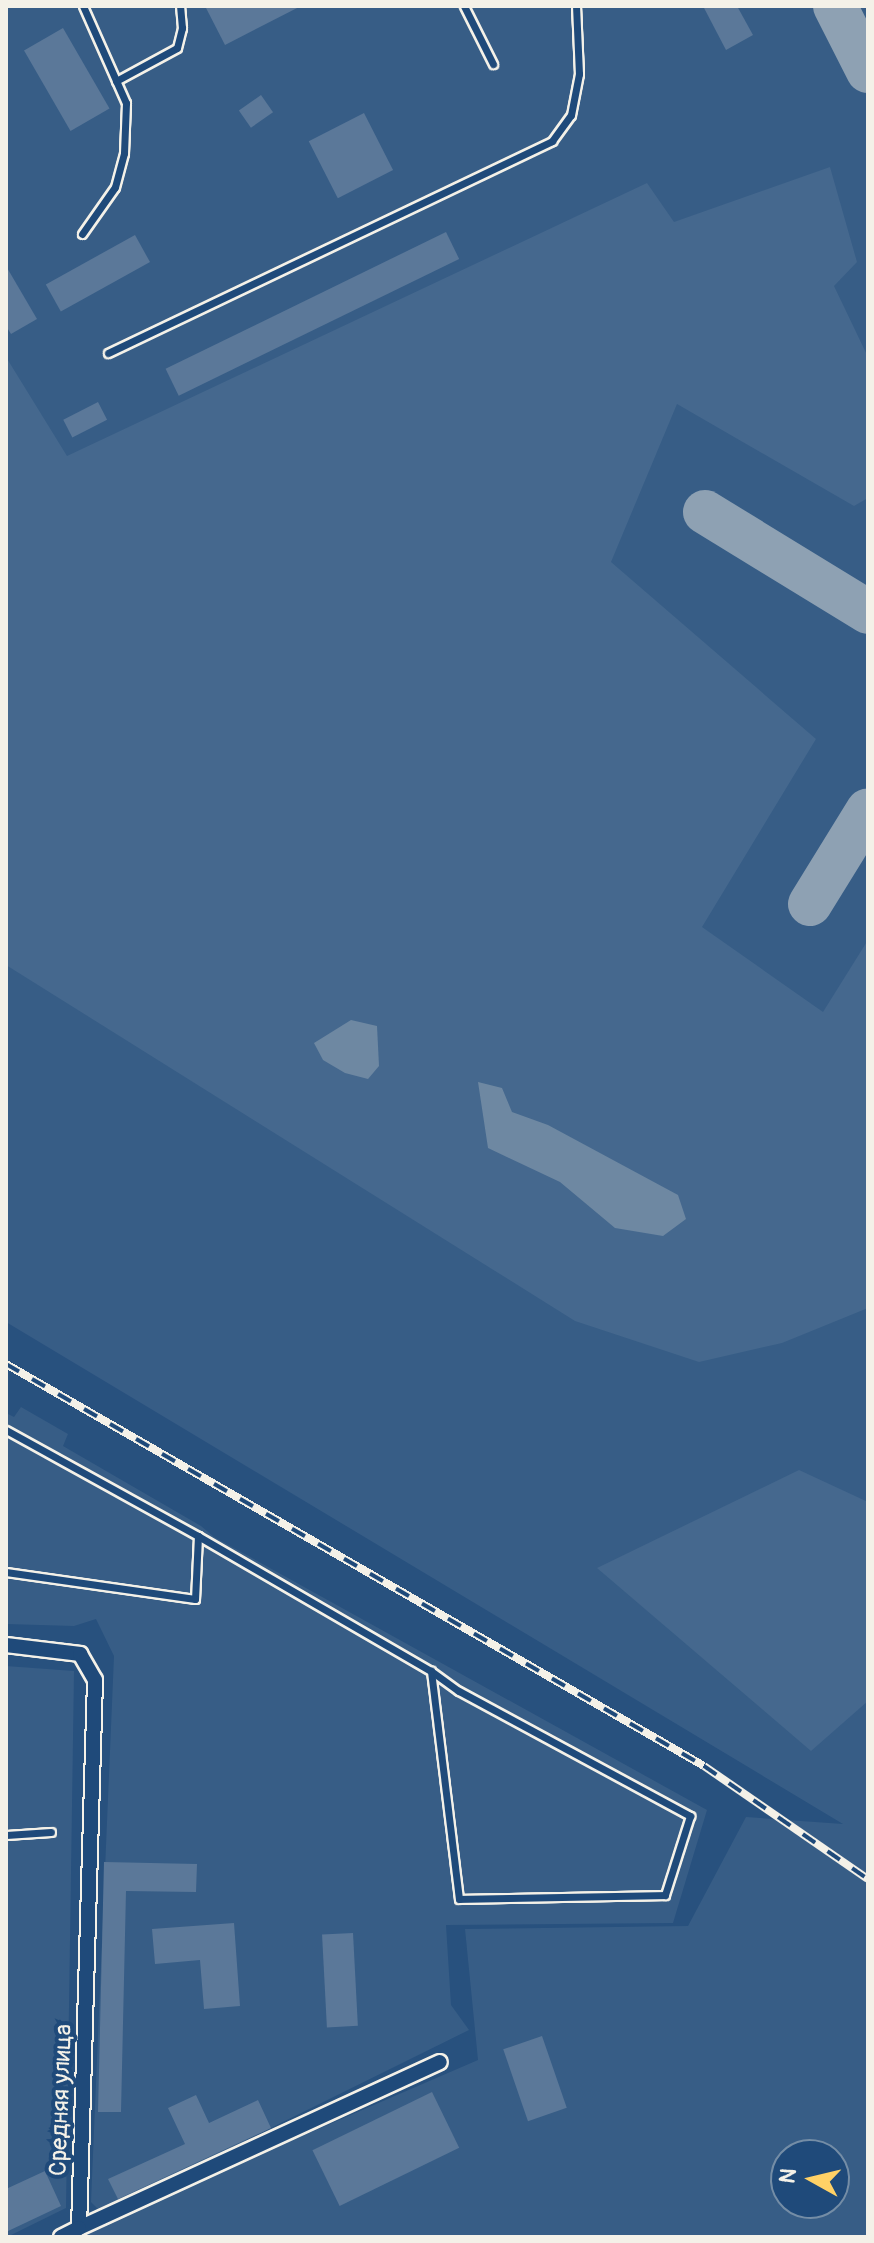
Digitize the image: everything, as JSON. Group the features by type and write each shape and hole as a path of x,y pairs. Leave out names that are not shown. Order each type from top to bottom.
{"street":[{"name":"Средняя улица","path":"6,1645 80,1654 95,1680 79,2228"},
{"path":"61,2237 440,2062"}],"lane":[{"path":"82,234 115,187 124,153 126,103 83,6"},
{"path":"116,81 177,48 182,28 180,6"},
{"path":"464,6 493,64"},
{"path":"108,353 552,141 571,115 579,74 576,6"},
{"path":"6,1430 198,1536 431,1671 459,1691 690,1816 665,1895 459,1899 431,1671"},
{"path":"6,1572 195,1599 198,1536"},
{"path":"6,1835 51,1832"}],"shaded area":[{"path":"6,6 868,6 868,2237 68,2237 478,2060 465,1929 688,1926 746,1817 843,1824 6,1322"},
{"path":"830,167 857,262 834,286 868,357 868,498 854,506 677,404 611,562 816,739 702,927 823,1012 868,940 868,1308 782,1343 699,1362 575,1321 6,965 6,357 67,456 647,183 674,222"},
{"path":"351,1020 377,1026 379,1066 368,1079 345,1073 323,1060 314,1043"},
{"path":"478,1082 502,1088 512,1112 548,1125 678,1195 686,1219 663,1236 615,1228 560,1182 488,1148"},
{"path":"21,1407 68,1434 63,1446 201,1526 214,1537 707,1810 673,1923 446,1925 451,2005 469,2030 101,2212 91,2202 114,1656 96,1619 74,1626 6,1624 6,1413 14,1417"},
{"path":"799,1470 868,1502 868,1701 811,1751 597,1568"},
{"path":"6,1666 74,1671 66,2208 7,2237"}],"building":[{"path":"205,6 301,6 225,45"},
{"path":"703,6 737,6 753,35 726,50"},
{"path":"63,28 110,109 71,131 24,50"},
{"path":"261,95 273,112 251,128 239,110"},
{"path":"364,113 393,170 338,198 309,141"},
{"path":"446,232 459,259 179,396 166,369"},
{"path":"135,235 150,262 61,312 46,284"},
{"path":"6,266 37,319 11,334 6,326"},
{"path":"98,402 107,420 72,438 63,420"},
{"path":"104,1862 197,1864 196,1892 126,1891 121,2112 98,2112"},
{"path":"234,1923 240,2006 204,2009 200,1960 155,1964 152,1929"},
{"path":"353,1933 358,2026 327,2027 322,1935"},
{"path":"542,2036 567,2108 528,2121 503,2049"},
{"path":"432,2092 459,2148 340,2206 312,2150"},
{"path":"196,2095 209,2123 258,2100 271,2128 118,2199 108,2179 185,2144 168,2108"},
{"path":"45,2171 61,2206 6,2232 6,2189"}],"taxiway":[{"path":"835,6 868,71"},
{"path":"705,512 868,612"},
{"path":"810,904 868,810"}],"railway":[{"path":"6,1364 704,1766 868,1879"}]}
